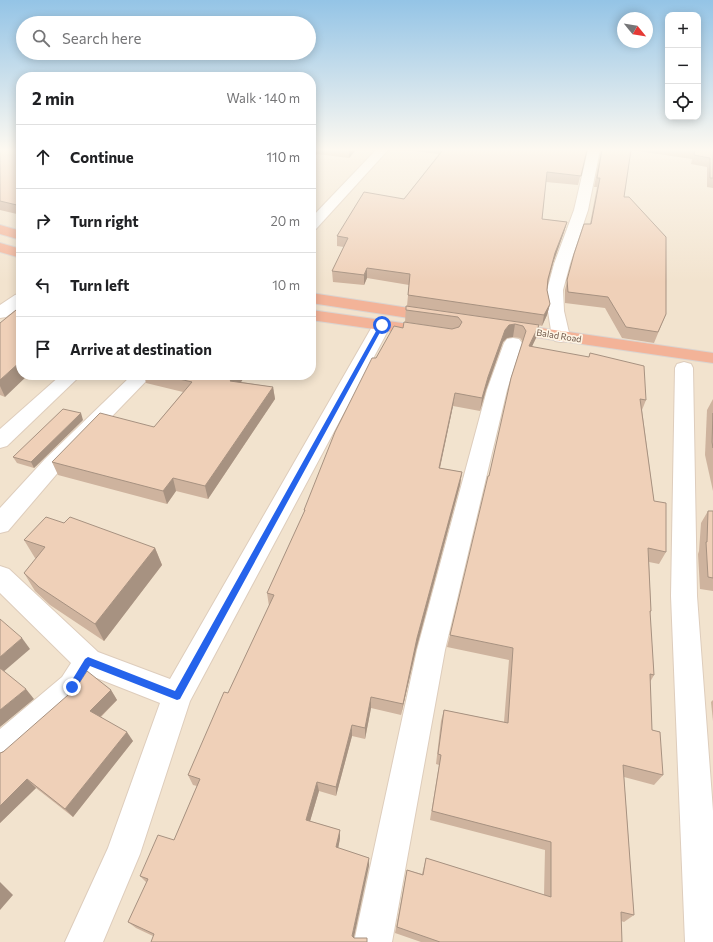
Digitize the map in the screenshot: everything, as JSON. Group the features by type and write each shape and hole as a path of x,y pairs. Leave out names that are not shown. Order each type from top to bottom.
{"highway":[{"path":"0,229 16,234"},
{"path":"0,247 16,252"},
{"path":"316,299 450,319"},
{"path":"316,316 436,333"},
{"name":"Balad Road","path":"487,325 713,358"},
{"name":"Balad Road","path":"505,342 684,368 713,374"}],"street":[{"path":"316,221 341,194"},
{"path":"561,337 556,311 555,290 562,264 581,210 584,194"},
{"path":"0,313 16,302"},
{"path":"84,942 123,854 177,696 382,325"},
{"path":"373,942 431,650 497,390 505,342"},
{"path":"684,368 684,596 704,942"},
{"path":"0,441 67,380"},
{"path":"0,524 53,464 137,380"},
{"path":"0,577 88,661 177,696"},
{"path":"0,749 72,687 88,661"}],"shaded area":[{"path":"0,194 16,194 16,380 316,380 316,194 713,194 713,942 0,942"}],"building":[{"path":"0,194 16,194 16,205 0,201"},
{"path":"363,194 375,194 404,199 408,194 545,194 542,219 567,222 555,253 548,279 547,290 550,304 544,315 408,295 410,274 367,268 364,275 332,271 348,238 337,236"},
{"path":"597,194 624,194 624,197 629,197 666,237 666,314 658,332 626,327 608,297 568,292 567,280 584,224 591,224"},
{"path":"406,306 539,325 529,346 589,357 590,353 644,366 646,400 640,399 654,501 666,503 666,552 648,548 654,675 650,674 652,730 660,732 663,775 623,765 634,915 621,912 622,942 440,942 397,927 407,870 423,875 426,858 551,897 551,842 432,811 441,755 438,754 444,710 508,723 513,648 450,635 489,476 511,378 526,331 523,326 515,324 509,325 505,330 482,398 455,393 439,468 462,472 417,638 403,704 371,697 365,728 352,725 336,787 317,782 306,820 340,830 336,847 369,858 352,936 354,938 367,938 367,942 151,942 154,934 128,922 148,879 140,876 158,835 174,840 200,779 188,775 224,692 228,693 274,595 267,593 305,510 335,432 372,358 376,358 394,326 403,328 404,322 452,329 459,327 462,322 458,317 406,310"},
{"path":"16,310 16,366 0,380 0,323"},
{"path":"183,380 231,380 230,381 273,387 205,486 173,478 163,491 52,462 100,413 154,427 192,382"},
{"path":"63,409 81,413 31,462 13,457"},
{"path":"713,413 713,448 712,442"},
{"path":"708,511 713,511 713,578 708,577 706,542"},
{"path":"46,517 64,523 70,517 155,548 95,624 39,587 24,573 45,547 24,540"},
{"path":"0,619 22,638 0,657"},
{"path":"0,668 26,689 0,710"},
{"path":"87,671 111,690 90,711 127,732 65,809 27,779 0,806 0,753 76,688"}],"route":[{"path":"72,687 88,661 177,696 382,325"}]}
